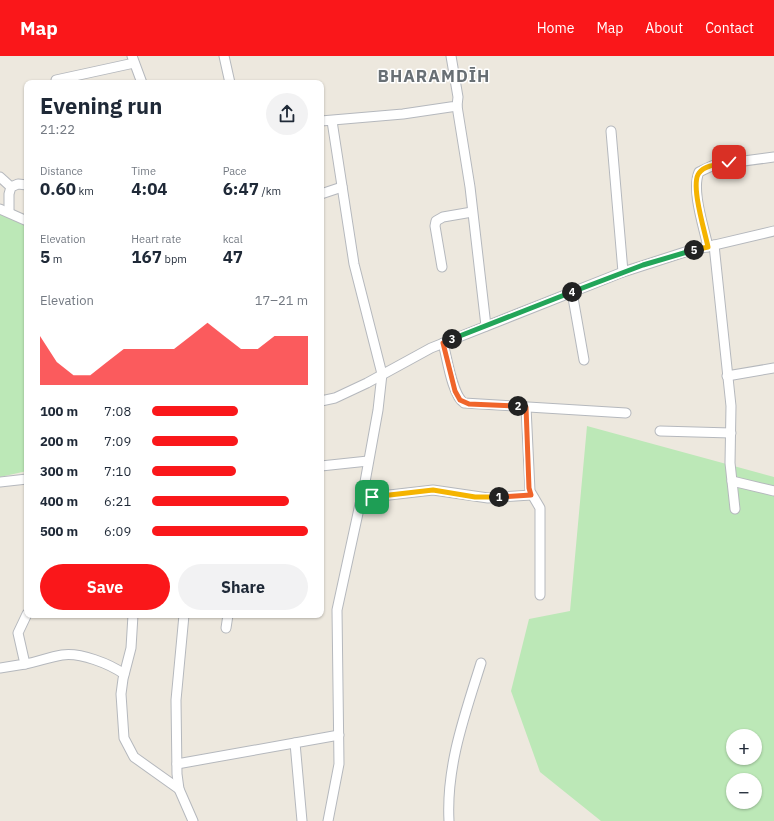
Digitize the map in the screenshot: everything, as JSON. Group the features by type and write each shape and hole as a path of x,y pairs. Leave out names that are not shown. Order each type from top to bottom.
{"street":[{"path":"224,56 229,80"},
{"path":"451,56 458,97 457,106 486,326"},
{"path":"56,80 133,59 141,80"},
{"path":"324,121 403,114 457,106"},
{"path":"328,821 338,772 339,735 337,610 360,504 364,495 362,491 378,410 382,374 354,264 332,121"},
{"path":"611,131 623,272"},
{"path":"735,510 730,457 731,406 711,246 697,194 696,184 699,172 714,165 774,157"},
{"path":"0,177 11,187"},
{"path":"11,187 18,184 24,185"},
{"path":"10,212 9,194 11,187"},
{"path":"324,193 342,188"},
{"path":"0,209 10,212 24,219"},
{"path":"442,267 435,226 436,221 443,217 472,212"},
{"path":"324,400 335,398 412,357 443,343 623,272 660,259 774,231"},
{"path":"572,292 584,360"},
{"path":"443,343 455,391 460,400 469,404 626,413"},
{"path":"727,376 774,368"},
{"path":"526,407 529,488 531,495 540,508 540,595"},
{"path":"660,431 731,433"},
{"path":"324,466 368,461"},
{"path":"0,482 24,479"},
{"path":"732,481 774,491"},
{"path":"364,495 372,497 433,490 488,498 531,495"},
{"path":"25,618 18,633 25,664"},
{"path":"133,618 131,648 124,674 121,712 123,733 126,744 140,762 179,789"},
{"path":"184,618 178,673 177,764 179,789 193,821"},
{"path":"226,628 228,618"},
{"path":"0,668 63,655 82,657 112,665 124,674"},
{"path":"449,821 450,783 459,733 481,663"},
{"path":"177,764 339,735"},
{"path":"295,743 302,821"}],"green space":[{"path":"0,211 24,220 24,472 0,477"},
{"path":"587,426 774,477 774,821 601,821 540,772 511,691 529,619 570,611"}],"district":[{"name":"BHARAMDĪH","path":"434,76"}],"route":[{"path":"372,497 433,490 488,498 531,495 529,488 526,407 469,404 460,400 455,391 443,343 623,272 660,259 708,247 697,194 697,178 699,172 704,169 729,162"}]}
